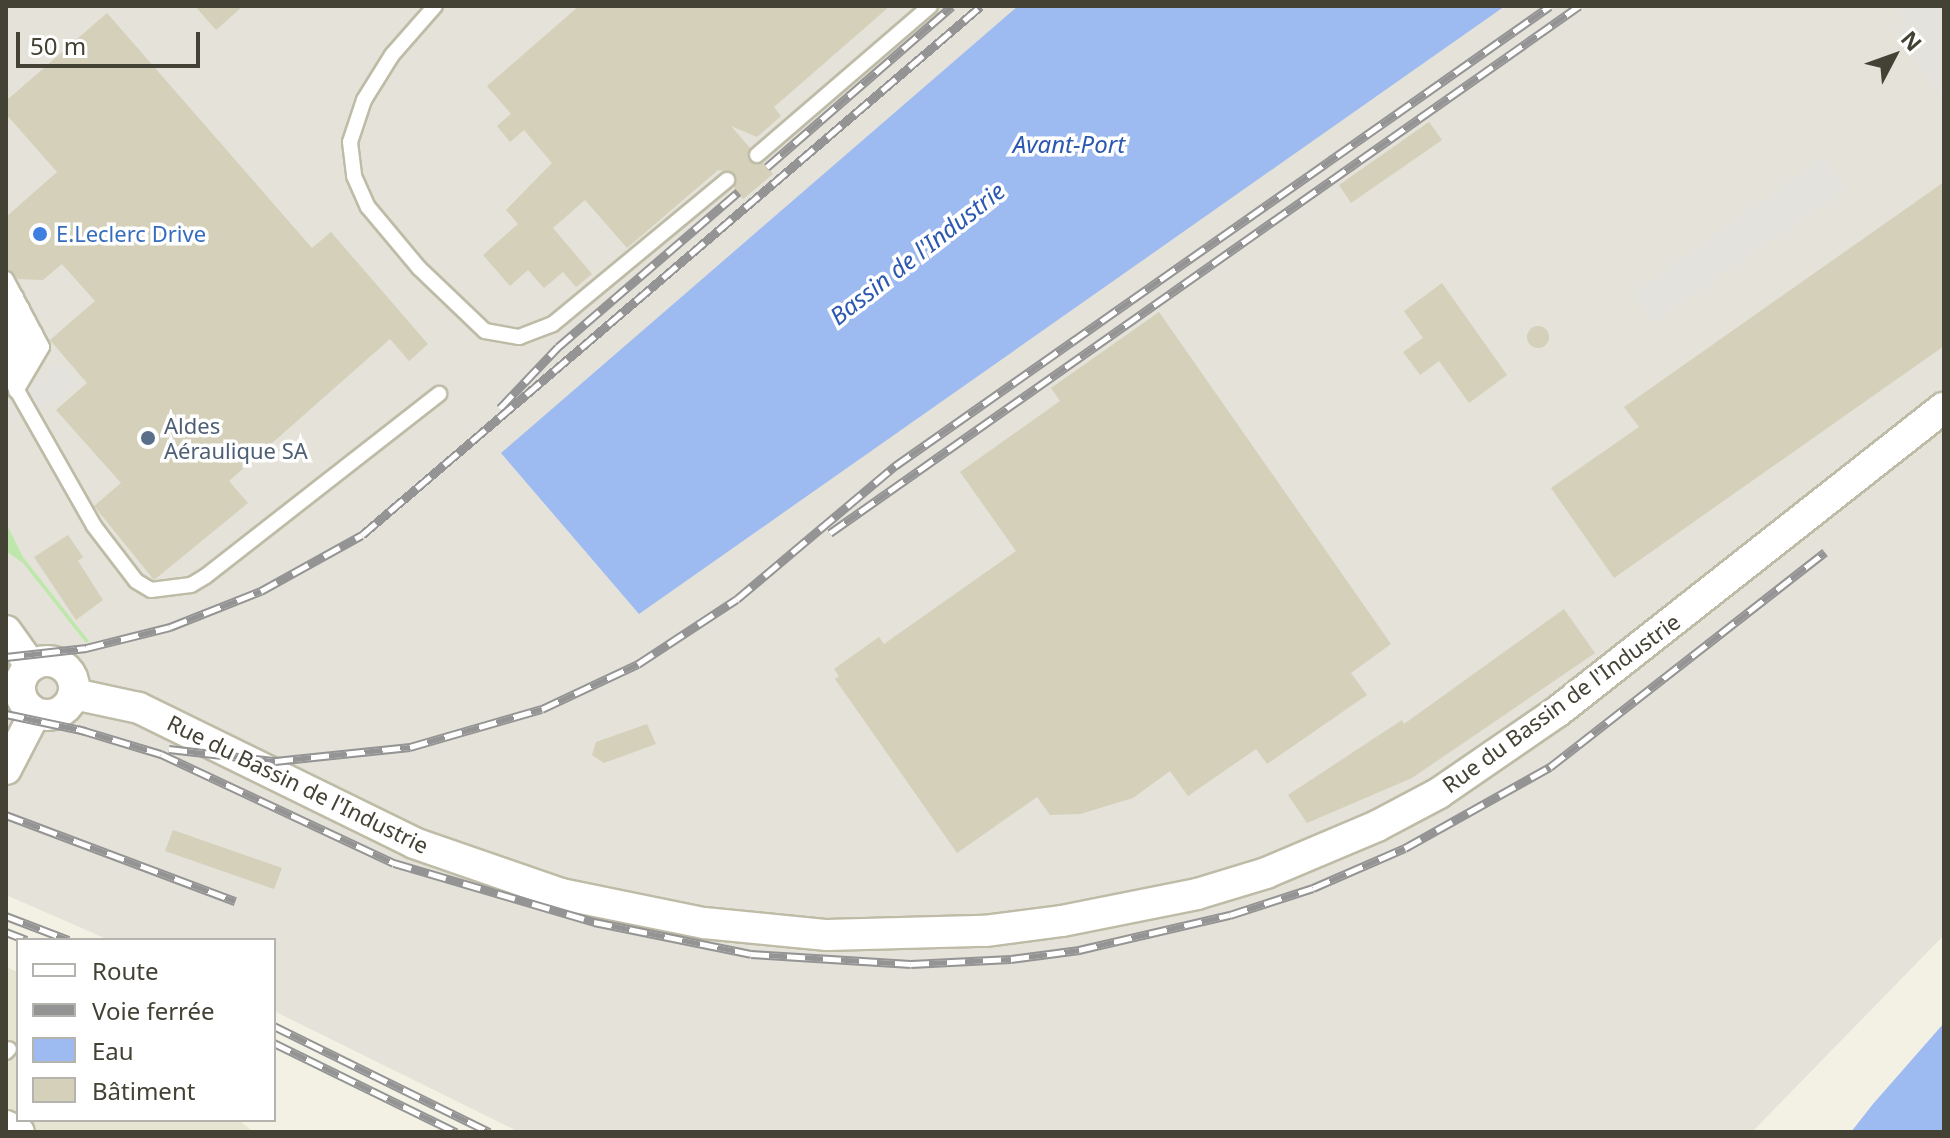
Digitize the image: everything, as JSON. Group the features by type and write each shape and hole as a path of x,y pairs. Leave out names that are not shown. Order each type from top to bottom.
{"street":[{"name":"Rue du Bassin de l'Industrie","path":"74,694 139,708 414,843 576,897 704,923 827,935 985,931 1062,921 1184,897 1266,873 1363,833 1439,793 1557,712 1944,408"},
{"path":"6,631 31,666"},
{"path":"47,660 66,667 73,678 74,694 63,711 35,713 20,690 31,666 47,660"},
{"path":"6,769 35,713"},
{"path":"6,1126 19,1132"}],"lane":[{"path":"435,6 392,55 364,100 350,142 354,176 368,207 419,268 485,331 519,337 553,324 727,180"},
{"path":"757,155 930,6"},
{"path":"6,313 17,301"},
{"path":"6,336 17,301"},
{"path":"6,361 17,301"},
{"path":"17,301 42,347 9,383 118,560 136,581 151,590 169,591 206,576 439,394"}],"shaded area":[{"path":"6,6 1944,6 1944,935 1752,1132 519,1132 276,1012 276,938 104,938 6,895"},
{"path":"1893,6 1944,6 1944,100 1897,33 1906,24"},
{"path":"1823,157 1845,190 1652,323 1632,294"},
{"path":"60,362 80,386 6,426 6,403"},
{"path":"6,967 16,971 16,1122 241,1122 253,1132 6,1132"}],"green space":[{"path":"6,523 23,557 89,641 86,643 23,563 6,551"}],"water":[{"name":"Avant-Port","path":"1018,6 1505,6 639,614 501,453"},
{"path":"1944,1023 1944,1132 1851,1132 1873,1104"}],"building":[{"path":"195,6 243,6 216,30"},
{"path":"579,6 890,6 774,107 781,116 757,137 731,126 750,148 750,162 763,163 773,174 743,199 734,187 734,173 718,170 627,248 585,200 553,228 592,274 576,287 563,272 544,288 528,270 510,286 483,255 518,224 506,210 552,163 524,130 510,142 497,126 511,114 487,86"},
{"path":"107,13 312,248 331,232 428,344 409,361 390,339 229,481 248,503 154,580 94,506 121,483 56,410 87,383 50,340 95,301 62,264 43,280 18,279 6,269 6,217 57,172 6,114 6,101"},
{"path":"1429,122 1442,140 1351,203 1339,185"},
{"path":"1944,182 1944,346 1614,578 1551,488 1639,427 1624,407"},
{"path":"1442,283 1507,375 1469,403 1439,361 1420,375 1403,352 1423,338 1404,311"},
{"path":"1159,312 1391,644 1351,673 1367,695 1267,764 1256,749 1188,796 1170,771 1133,798 1080,814 1050,815 1037,797 957,853 835,679 839,676 834,669 879,637 884,644 1016,551 960,472 1060,401 1051,388"},
{"path":"1538,326 1546,329 1549,337 1546,345 1538,348 1530,345 1527,337 1530,329"},
{"path":"68,535 83,557 78,561 103,600 76,620 34,557"},
{"path":"1564,609 1595,653 1412,778 1307,823 1288,795 1402,720 1404,724"},
{"path":"647,724 656,744 604,763 592,755 596,742"},
{"path":"173,830 282,868 274,889 165,851"}],"railway":[{"path":"767,167 952,6"},
{"path":"6,657 86,648 170,627 261,591 362,535 981,6"},
{"path":"169,749 275,761 410,747 542,709 638,664 737,599 895,466 1550,6"},
{"path":"830,533 1579,6"},
{"path":"500,408 558,347 738,192"},
{"path":"78,729 161,754 394,863 594,922 751,954 911,964 1011,959 1079,950 1230,915 1313,888 1405,848 1550,767 1825,552"},
{"path":"6,714 86,731"},
{"path":"6,815 235,901"},
{"path":"6,916 64,938"},
{"path":"6,932 22,938"},
{"path":"276,1027 489,1132"},
{"path":"276,1044 456,1132"}],"place":[{"name":"E.Leclerc Drive","path":"40,234"},
{"name":"Aldes Aéraulique SA","path":"148,438"}],"water label":[{"name":"Bassin de l'Industrie","path":"917,253"}]}
